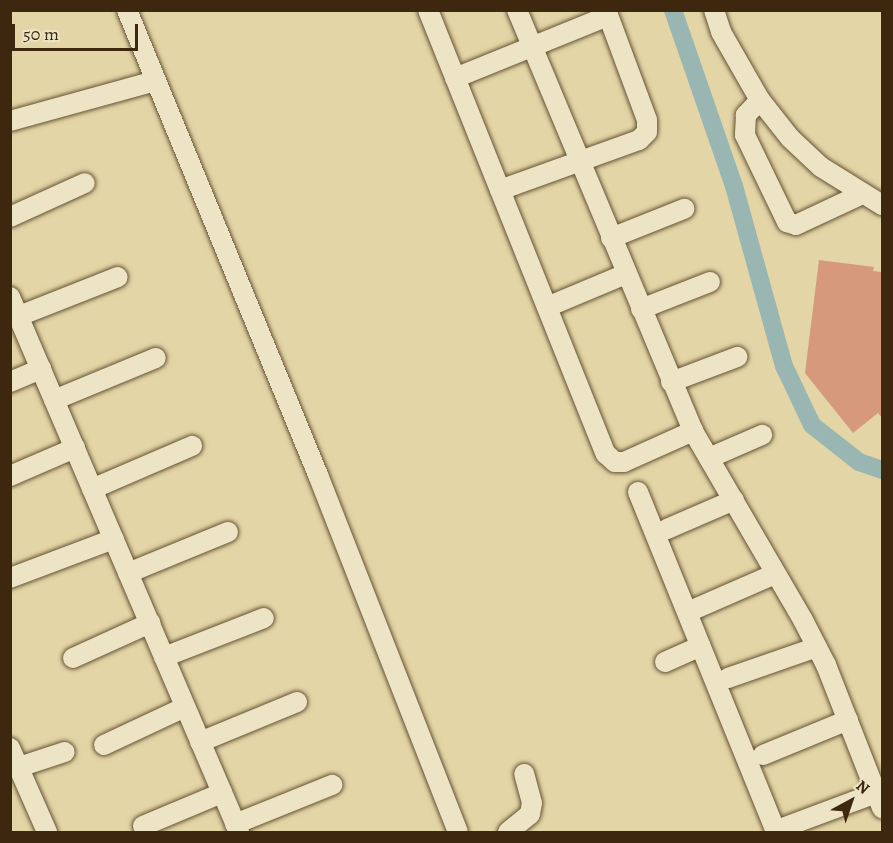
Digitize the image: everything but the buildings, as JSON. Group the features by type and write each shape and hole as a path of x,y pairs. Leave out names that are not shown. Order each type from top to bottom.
{"street":[{"path":"127,10 154,81 318,475 458,832"},
{"path":"428,10 606,454 615,462 693,431"},
{"path":"518,10 640,309 693,431 817,647 879,801 780,830 638,492"},
{"path":"714,10 721,32 760,100 798,145 860,195 882,205"},
{"path":"455,78 534,49 607,14 647,120 647,132 639,140 500,190"},
{"path":"10,121 154,81"},
{"path":"760,100 746,115 745,135 787,222 796,225 860,195"},
{"path":"10,217 85,183"},
{"path":"611,238 684,209"},
{"path":"547,307 626,274"},
{"path":"19,316 118,277"},
{"path":"640,309 710,282"},
{"path":"10,297 237,828 332,785"},
{"path":"671,382 737,357"},
{"path":"54,400 156,358"},
{"path":"10,382 41,369"},
{"path":"709,458 762,435"},
{"path":"92,489 192,446"},
{"path":"10,476 75,448"},
{"path":"667,529 734,500"},
{"path":"128,573 228,532"},
{"path":"10,578 114,539"},
{"path":"697,608 775,574"},
{"path":"164,657 264,618"},
{"path":"73,658 150,623"},
{"path":"665,662 701,646"},
{"path":"728,678 817,647"},
{"path":"200,742 297,702"},
{"path":"104,745 185,707"},
{"path":"763,755 848,720"},
{"path":"10,748 47,832"},
{"path":"19,767 65,752"},
{"path":"508,832 530,814 532,803 524,774"},
{"path":"142,826 222,793"}],"waterway":[{"path":"673,10 734,186 784,366 812,425 859,462 882,470"}]}
